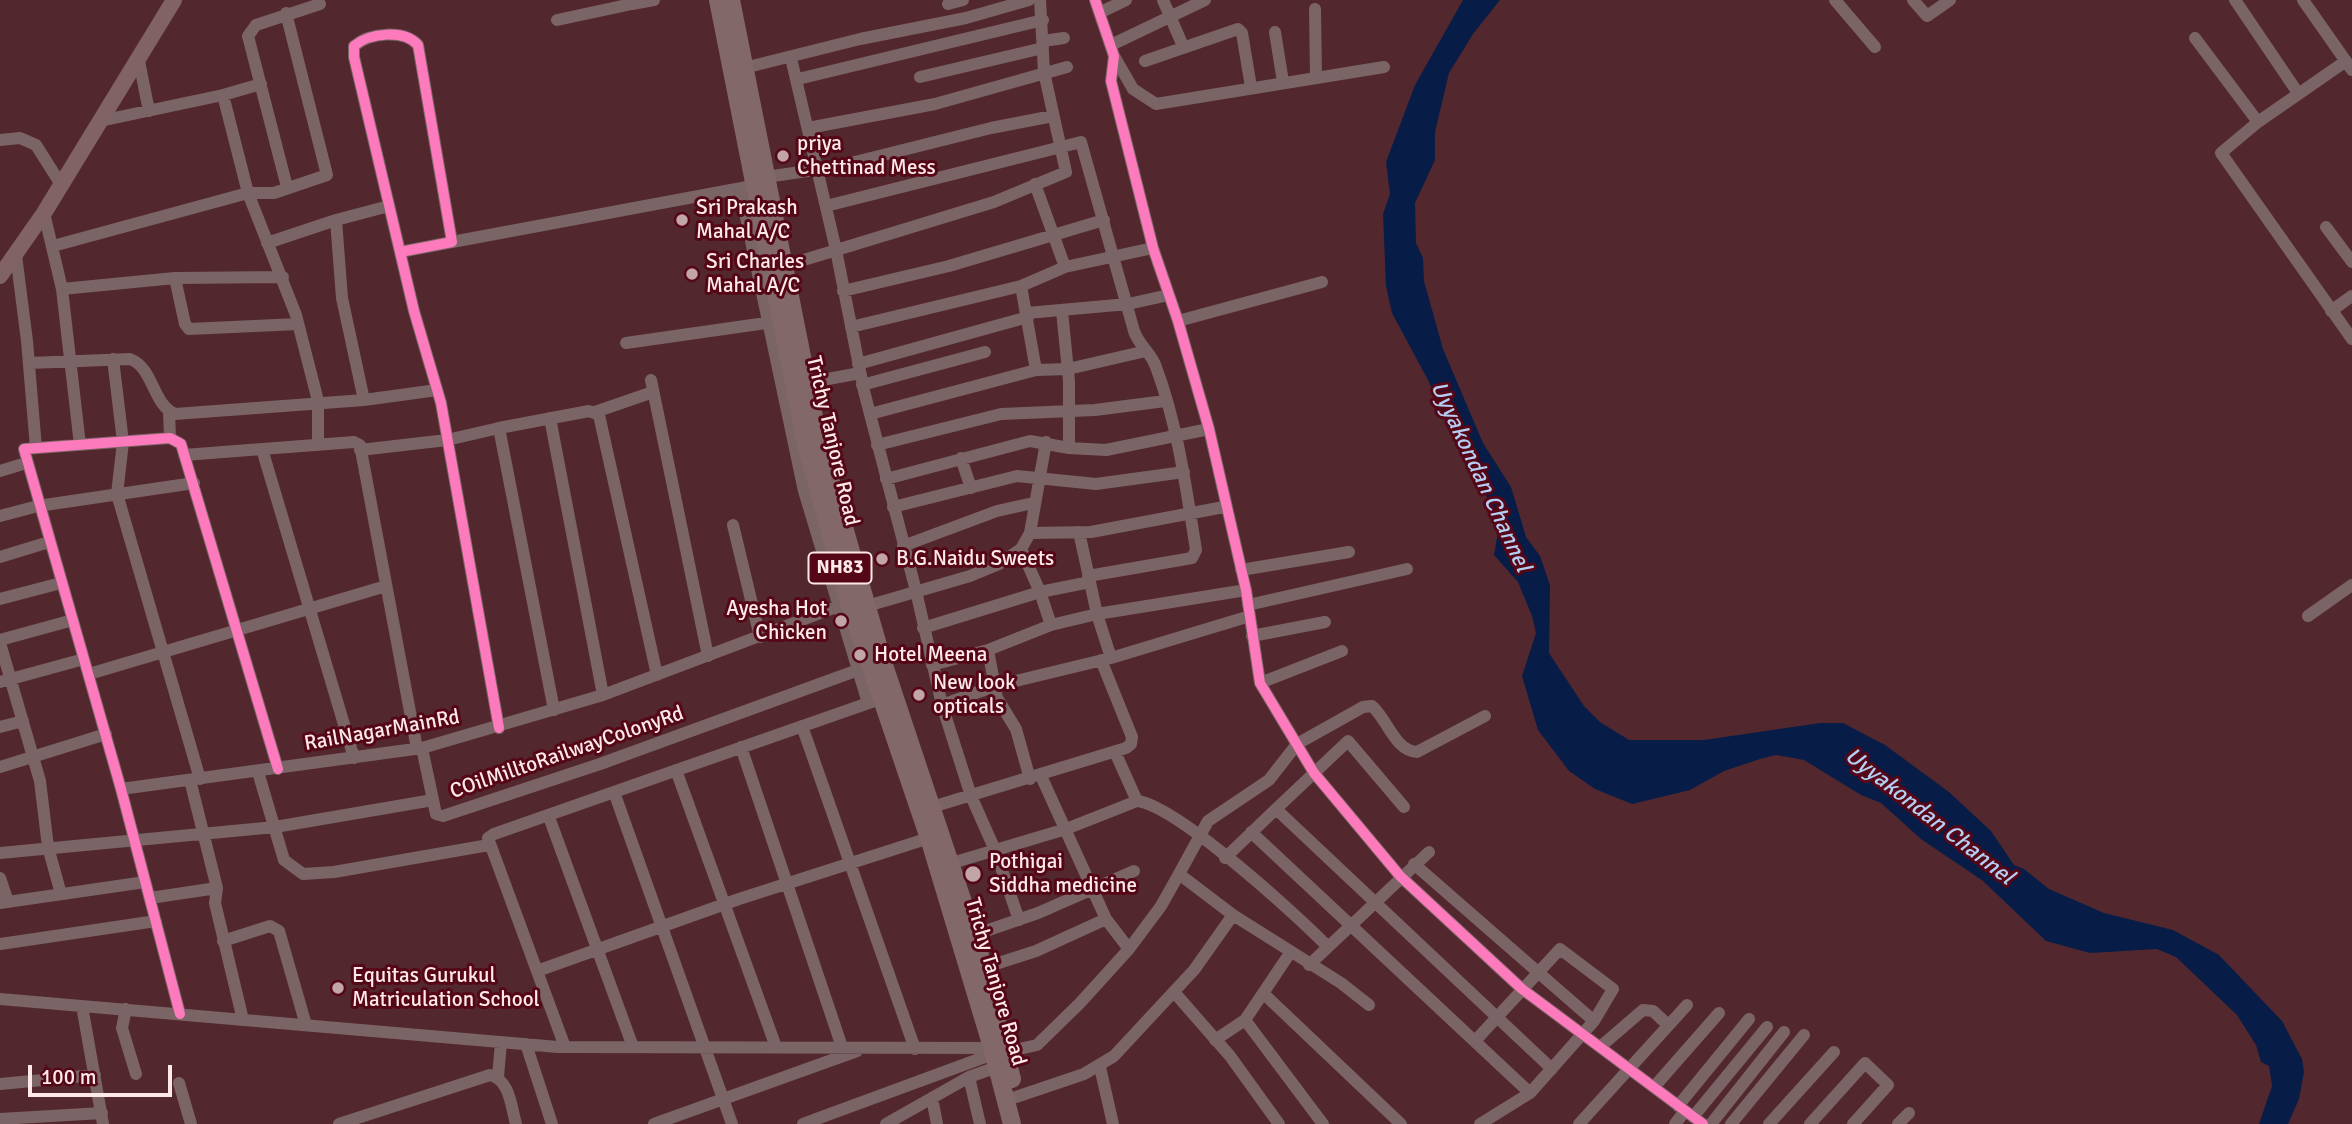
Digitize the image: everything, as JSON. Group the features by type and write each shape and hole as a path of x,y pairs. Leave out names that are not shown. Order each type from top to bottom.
{"highway":[{"name":"Trichy Tanjore Road","path":"718,0 805,440 874,701 929,838 1023,1124"},
{"name":"Trichy Tanjore Road","path":"731,0 744,68 754,184 784,266 818,437 867,606 984,968 1012,1124"}],"main road":[{"path":"0,276 44,214 60,183 174,0"}],"street":[{"path":"558,20 632,2 654,0"},
{"path":"948,4 963,0"},
{"path":"744,68 860,39 1039,0 1043,20 1044,72 1066,172 994,202 784,266"},
{"path":"1126,0 1098,6 1112,51 1133,89 1156,104 1384,67"},
{"path":"1163,0 1183,46"},
{"path":"1112,51 1169,16 1205,0"},
{"path":"1835,0 1875,47"},
{"path":"1913,0 1927,16 1950,0"},
{"path":"2235,0 2298,93"},
{"path":"2303,0 2349,65 2298,93 2258,122 2223,149 2221,158 2352,339"},
{"path":"287,187 248,36 256,25 286,13 320,5"},
{"path":"1315,9 1316,77"},
{"path":"53,246 248,193 274,193 327,175 286,13"},
{"path":"798,79 1043,20"},
{"path":"1145,61 1238,29 1242,33 1251,88"},
{"path":"1275,32 1283,82"},
{"path":"452,242 418,45 411,37 400,34 361,40 354,46 400,252 438,390 499,727"},
{"path":"920,77 1064,38"},
{"path":"2195,38 2258,122"},
{"path":"1112,51 1111,81 1153,248 1178,321 1209,429 1224,507 1246,590 1261,684 1314,773 1400,876 1522,989 1581,1036 1600,1047 1690,1114"},
{"path":"138,56 149,111"},
{"path":"791,58 836,250 860,374 916,591 942,705 971,796 995,850 1018,920"},
{"path":"808,128 935,104 1066,67"},
{"path":"100,121 223,95 261,84"},
{"path":"223,95 248,193 299,324 318,401 318,445"},
{"path":"400,252 754,184 1053,116"},
{"path":"0,140 20,138 36,145 60,183"},
{"path":"826,206 976,166 1081,142 1138,341 1157,370 1179,437 1196,550 1192,558 1089,579 923,628"},
{"path":"565,1047 488,838 874,701 858,670 804,491 766,323 754,184"},
{"path":"1035,184 1055,233 1065,267"},
{"path":"267,243 389,206"},
{"path":"44,214 62,289 80,445"},
{"path":"336,220 342,298 364,400"},
{"path":"842,291 949,266 1104,220"},
{"path":"2326,227 2352,262"},
{"path":"851,327 1021,286 1065,267 1153,248"},
{"path":"16,255 36,448"},
{"path":"62,289 175,278 282,277"},
{"path":"175,278 185,324 190,329 299,324"},
{"path":"1178,321 1322,282"},
{"path":"1021,286 1036,370"},
{"path":"860,374 1028,315 1128,304 1169,295"},
{"path":"2332,311 2352,296"},
{"path":"1062,311 1068,369 1069,448"},
{"path":"626,343 766,323"},
{"path":"870,414 1036,370 1068,369 1146,351"},
{"path":"807,383 985,352"},
{"path":"29,363 113,359 138,362 169,411 170,438"},
{"path":"113,359 123,442 117,494 163,652 195,780 218,888 215,904 243,1020"},
{"path":"360,450 446,440 550,418 595,412 652,386 708,656"},
{"path":"169,411 175,414 318,401 364,400 438,390"},
{"path":"877,445 1001,414 1068,409 1095,410 1165,401"},
{"path":"595,412 601,419 657,675"},
{"path":"550,418 603,695"},
{"path":"499,428 554,710"},
{"path":"886,479 1030,441 1069,448 1106,450 1209,429"},
{"path":"180,1014 106,734 38,506 24,449 170,438 181,444 278,769"},
{"path":"184,456 354,442 360,445 386,586 433,800"},
{"path":"867,606 970,576 999,564 1021,549 1030,533 1033,503 1046,442"},
{"path":"262,449 354,758"},
{"path":"961,458 971,488"},
{"path":"0,471 26,463"},
{"path":"893,507 1017,477 1096,484 1184,472"},
{"path":"0,516 38,506 194,483"},
{"path":"903,546 997,511 1033,503"},
{"path":"1030,533 1079,532 1190,515 1224,507"},
{"path":"733,525 760,638"},
{"path":"932,807 1035,778 1115,752 1131,744 1132,737 1106,659 1079,532"},
{"path":"0,557 49,542"},
{"path":"1021,549 1051,625"},
{"path":"1241,570 1349,552"},
{"path":"942,705 995,686 1106,659 1249,610 1407,569"},
{"path":"0,599 61,583"},
{"path":"2308,616 2352,585"},
{"path":"89,674 386,586"},
{"path":"932,665 988,650 1051,625 1097,614 1246,590"},
{"name":"RailNagarMainRd","path":"121,789 420,748 603,695 839,606"},
{"path":"61,894 48,847 40,781 23,721 5,680 0,641 73,620"},
{"path":"1252,636 1325,621"},
{"path":"988,650 1000,705 1016,729 1035,778 1066,829 1106,919 1129,949"},
{"path":"1261,684 1342,651"},
{"path":"5,680 84,659"},
{"name":"COilMilltoRailwayColonyRd","path":"0,853 134,838 275,827 433,800 436,814 443,816 600,764 858,670"},
{"path":"803,1124 998,1054 1037,1045 1129,949 1161,906 1208,821 1269,780 1297,744 1363,707 1371,706 1380,713 1402,747 1417,752 1485,716"},
{"path":"0,727 23,721"},
{"path":"802,726 915,1049"},
{"path":"0,767 106,734"},
{"path":"1225,858 1348,741 1404,807"},
{"path":"741,747 842,1047"},
{"path":"1115,752 1137,801"},
{"path":"676,770 776,1047"},
{"path":"258,772 285,860 303,874 334,872 489,845"},
{"path":"614,792 732,1124"},
{"path":"952,863 1066,829 1137,801 1158,807 1198,837 1290,908 1328,947"},
{"path":"1276,809 1552,1069"},
{"path":"549,817 633,1047"},
{"path":"1251,832 1352,923 1387,961 1530,1093"},
{"path":"537,971 724,904 929,838"},
{"path":"1309,965 1400,876 1429,852"},
{"path":"1415,864 1594,1021"},
{"path":"974,935 1093,891 1134,871"},
{"path":"1179,874 1233,915 1341,983 1369,1005"},
{"path":"0,878 4,903 145,882"},
{"path":"150,898 218,888"},
{"path":"1016,1097 1100,1067 1114,1056 1174,992 1233,915"},
{"path":"984,968 1036,950 1106,919"},
{"path":"0,944 156,920"},
{"path":"223,941 270,926 279,931 306,1025"},
{"path":"1475,1041 1560,949 1610,986 1613,993 1594,1021 1530,1093 1480,1124"},
{"path":"1215,1040 1245,1020 1290,953"},
{"path":"1174,992 1215,1040 1279,1124"},
{"path":"1264,993 1401,1124"},
{"path":"0,999 565,1047 867,1047 998,1054"},
{"path":"1579,1124 1687,1005"},
{"path":"0,1119 102,1119 82,1006"},
{"path":"126,1009 122,1028 136,1074"},
{"path":"1600,1047 1643,1010 1653,1011 1668,1025"},
{"path":"1654,1087 1720,1013"},
{"path":"1690,1114 1749,1019"},
{"path":"1245,1020 1323,1124"},
{"path":"1675,1124 1690,1114 1767,1027"},
{"path":"1711,1124 1784,1032"},
{"path":"1731,1124 1804,1035"},
{"path":"498,1077 501,1042"},
{"path":"526,1044 552,1124"},
{"path":"654,1124 687,1119 722,1099 867,1047"},
{"path":"1769,1124 1833,1052"},
{"path":"886,1124 969,1077 998,1054"},
{"path":"1810,1124 1865,1063 1888,1086 1853,1124"},
{"path":"1100,1067 1113,1124"},
{"path":"339,1124 490,1075 498,1077 504,1083 516,1124"},
{"path":"0,1084 95,1076"},
{"path":"969,1077 980,1124"},
{"path":"179,1083 191,1124"},
{"path":"932,1098 937,1124"},
{"path":"1898,1124 1909,1113"}],"water":[{"name":"Uyyakondan Channel","path":"1463,0 1500,0 1473,34 1449,73 1435,132 1435,160 1415,203 1416,243 1423,258 1424,281 1443,349 1483,443 1511,487 1526,537 1540,556 1550,585 1549,653 1584,706 1600,722 1629,740 1704,740 1820,723 1843,723 1885,745 1949,792 1991,831 2014,865 2024,869 2049,889 2104,913 2173,930 2219,955 2282,1021 2302,1059 2304,1072 2299,1099 2288,1124 2259,1124 2272,1086 2269,1066 2261,1062 2256,1045 2237,1015 2176,957 2157,949 2090,953 2046,941 1983,881 1921,839 1881,803 1861,795 1804,760 1776,755 1760,759 1724,771 1690,790 1632,804 1595,789 1569,771 1538,730 1522,676 1536,633 1532,616 1518,582 1494,555 1498,532 1494,510 1449,429 1429,382 1392,313 1386,286 1383,214 1390,194 1386,162 1415,85"}],"cycle path":[{"path":"1095,0 1114,56 1111,81 1153,248 1178,321 1209,429 1246,590 1260,683 1314,773 1400,876 1522,989 1703,1124"},
{"path":"400,252 452,242 418,45 404,37 386,35 368,38 354,46 354,57 414,311 441,403 499,728"},
{"path":"180,1014 121,789 24,449 170,438 181,444 278,769"}],"place":[{"name":"priya Chettinad Mess","path":"783,156"},
{"name":"Sri Prakash Mahal A/C","path":"682,220"},
{"name":"Sri Charles Mahal A/C","path":"692,274"},
{"name":"B.G.Naidu Sweets","path":"882,559"},
{"name":"Ayesha Hot Chicken","path":"841,621"},
{"name":"Hotel Meena","path":"860,655"},
{"name":"New look opticals","path":"919,695"},
{"name":"Pothigai Siddha medicine","path":"973,874"},
{"name":"Equitas Gurukul Matriculation School","path":"338,988"}]}
